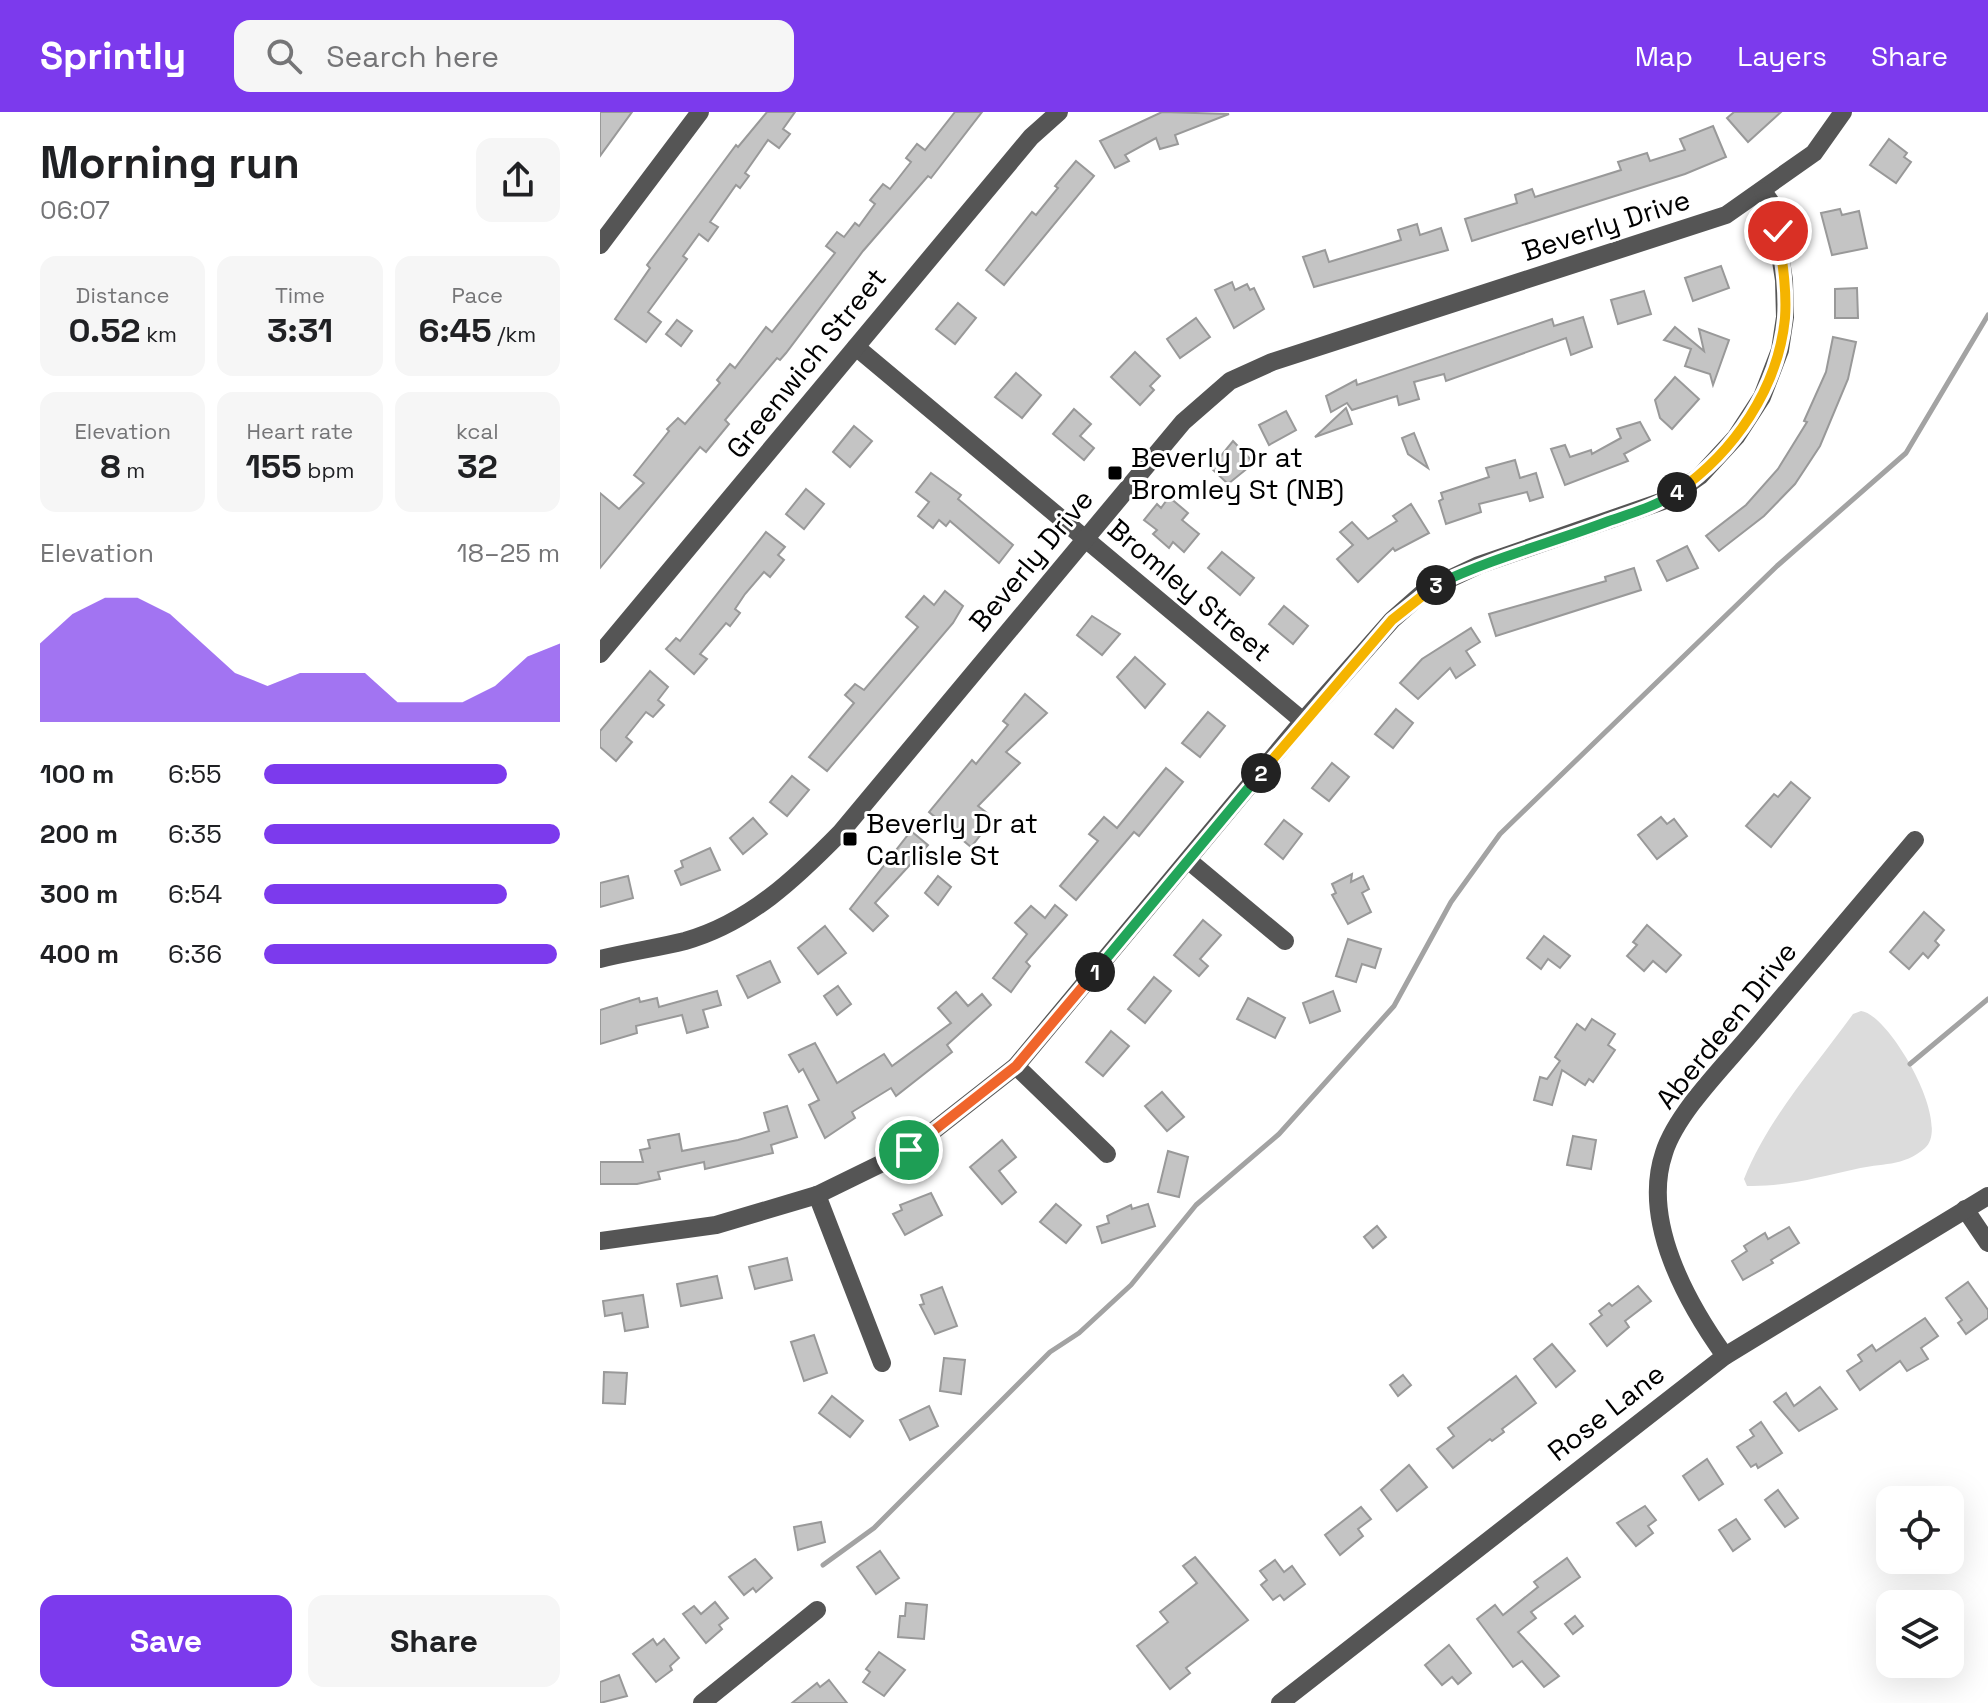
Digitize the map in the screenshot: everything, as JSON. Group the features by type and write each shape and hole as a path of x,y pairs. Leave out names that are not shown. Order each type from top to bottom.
{"street":[{"path":"600,245 700,112"},
{"name":"Greenwich Street","path":"600,654 1031,137 1059,112"},
{"name":"Beverly Drive","path":"600,959 687,940 748,914 791,883 841,832 1183,422 1230,381 1272,362 1726,215 1814,153 1843,112"},
{"path":"600,1241 716,1225 817,1195 909,1150 1016,1066 1303,721 1392,620 1426,590 1479,565 1666,500 1700,476 1736,437 1762,397 1780,350 1785,317 1778,231 1772,204 1763,191"},
{"name":"Bromley Street","path":"856,347 1303,721"},
{"name":"Aberdeen Drive","path":"1725,1356 1693,1312 1669,1256 1659,1200 1663,1153 1713,1078 1915,840"},
{"path":"1189,861 1285,941"},
{"path":"1016,1066 1107,1154"},
{"path":"817,1195 882,1363"},
{"name":"Rose Lane","path":"1280,1703 1725,1356 1988,1196"},
{"path":"1965,1209 1988,1243"},
{"path":"702,1703 817,1610"}],"shaded area":[{"path":"1861,1011 1873,1016 1886,1030 1914,1071 1931,1116 1931,1135 1925,1148 1909,1158 1892,1163 1789,1183 1747,1186 1744,1179 1779,1114 1853,1014"}],"building":[{"path":"600,112 632,112 600,156"},
{"path":"767,112 795,112 783,129 790,134 779,148 768,140 745,173 749,176 740,188 736,185 710,222 718,227 708,241 699,234 683,256 687,259 648,312 661,322 646,342 615,319 650,268 647,265 736,145 738,147"},
{"path":"955,112 982,112 931,178 928,176 863,251 786,353 780,360 777,358 725,420 729,424 706,452 700,447 600,568 600,493 619,509 644,483 634,475 669,431 667,429 678,418 685,424 720,383 717,380 730,364 735,368 766,327 772,332 835,253 826,246 837,232 844,237 855,223 859,226 875,204 870,200 883,184 890,189 911,162 906,158 917,144 925,150"},
{"path":"1162,112 1229,114 1175,135 1178,144 1160,149 1156,138 1125,155 1129,161 1115,168 1100,141"},
{"path":"1734,112 1781,112 1748,142 1727,118"},
{"path":"1713,126 1726,157 1685,174 1472,241 1465,219 1517,203 1515,195 1532,189 1535,197 1621,170 1618,162 1647,153 1650,161 1685,150 1680,139"},
{"path":"1889,139 1907,153 1904,157 1911,162 1896,183 1870,165"},
{"path":"1076,161 1094,176 1004,285 986,270 1032,212 1036,215"},
{"path":"1840,209 1842,215 1859,211 1867,248 1832,255 1821,213"},
{"path":"1417,224 1420,235 1441,228 1448,250 1314,287 1303,257 1325,250 1329,262 1401,240 1398,230"},
{"path":"1721,266 1729,288 1693,301 1685,278"},
{"path":"1232,282 1235,290 1247,284 1250,290 1254,288 1264,309 1234,328 1215,290"},
{"path":"1857,288 1858,318 1835,318 1835,289"},
{"path":"1644,291 1651,314 1618,324 1611,300"},
{"path":"958,303 976,318 955,344 936,329"},
{"path":"1583,317 1592,347 1571,355 1566,338 1446,381 1444,374 1414,382 1419,399 1399,405 1397,396 1352,410 1347,403 1331,412 1326,396 1356,380 1357,385 1552,319 1554,326"},
{"path":"1196,318 1210,337 1180,358 1167,339"},
{"path":"677,320 692,331 681,346 666,334"},
{"path":"1675,327 1704,351 1699,329 1729,340 1713,385 1710,374 1685,366 1691,349 1664,340"},
{"path":"1833,337 1856,342 1848,379 1820,446 1795,484 1764,516 1719,551 1706,536 1746,505 1778,469 1807,422 1804,421 1826,372"},
{"path":"1135,352 1160,376 1150,386 1154,390 1140,405 1111,377"},
{"path":"1016,373 1041,395 1022,418 995,397"},
{"path":"1675,377 1699,399 1672,429 1660,418 1655,400"},
{"path":"1346,408 1352,424 1315,437"},
{"path":"1074,409 1091,424 1080,436 1094,448 1084,460 1053,434"},
{"path":"1286,411 1296,430 1269,445 1259,425"},
{"path":"1640,422 1650,440 1624,454 1628,461 1565,485 1551,449 1565,445 1570,457 1591,450 1592,454 1621,438 1617,429"},
{"path":"854,426 872,441 850,467 833,452"},
{"path":"1414,433 1428,468 1408,454 1402,438"},
{"path":"1233,441 1254,463 1228,484 1211,468"},
{"path":"1515,460 1520,478 1536,473 1543,497 1530,501 1527,492 1479,504 1481,512 1446,524 1439,501 1443,499 1441,493 1489,477 1486,468"},
{"path":"931,473 961,495 958,499 1013,545 999,563 950,521 946,526 939,520 933,528 918,516 929,502 916,492"},
{"path":"806,489 824,504 804,529 786,514"},
{"path":"1169,497 1188,513 1182,520 1199,534 1184,552 1173,542 1169,548 1153,534 1157,530 1144,520 1157,504 1161,508"},
{"path":"1411,504 1429,533 1395,551 1393,548 1358,582 1337,559 1353,545 1340,532 1352,522 1368,539 1397,521 1393,516"},
{"path":"766,532 785,547 778,555 784,560 770,577 764,572 745,594 735,609 740,613 730,626 726,623 700,654 707,659 694,674 666,649 676,638 680,641"},
{"path":"1687,546 1698,568 1667,581 1657,561"},
{"path":"1222,552 1254,578 1240,595 1208,568"},
{"path":"1634,568 1641,590 1496,636 1489,614 1606,581 1605,577"},
{"path":"945,591 963,606 953,623 827,771 809,757 854,703 845,695 855,684 864,690 918,627 906,617 924,596 934,605"},
{"path":"1284,606 1308,626 1293,644 1269,624"},
{"path":"1092,616 1120,634 1102,655 1077,635"},
{"path":"1471,628 1480,642 1466,651 1475,665 1456,678 1450,668 1418,699 1400,683 1422,659"},
{"path":"1135,657 1165,684 1145,708 1117,677"},
{"path":"650,671 668,687 658,700 664,705 653,717 646,712 626,737 632,742 616,761 600,747 600,731"},
{"path":"1025,694 1047,713 1006,752 1020,763 978,806 987,813 976,827 982,833 971,847 929,812 972,760 976,764 1008,725 1003,721"},
{"path":"1396,709 1413,723 1393,748 1375,734"},
{"path":"1208,712 1225,726 1200,757 1182,743"},
{"path":"1332,763 1349,777 1329,801 1312,788"},
{"path":"1166,768 1183,782 1139,836 1134,832 1076,900 1060,886 1098,841 1089,834 1104,817 1117,828"},
{"path":"792,776 809,790 787,816 770,802"},
{"path":"1791,782 1810,798 1771,847 1746,826 1774,794 1778,797"},
{"path":"1661,817 1667,824 1674,819 1687,836 1657,859 1638,835"},
{"path":"753,818 767,834 743,854 730,838"},
{"path":"1284,820 1302,834 1283,859 1265,844"},
{"path":"911,831 928,845 875,903 888,916 873,931 850,909"},
{"path":"710,848 720,870 681,885 675,871 683,867 681,861"},
{"path":"1352,874 1351,882 1363,876 1369,889 1362,893 1371,912 1348,924 1332,895 1336,893 1332,884"},
{"path":"628,876 633,898 600,907 600,883"},
{"path":"938,876 951,887 938,905 925,893"},
{"path":"1055,905 1067,915 1026,962 1030,966 1011,992 993,978 1027,934 1015,923 1031,906 1045,918"},
{"path":"1924,912 1944,930 1935,941 1939,945 1928,958 1923,953 1909,969 1890,952"},
{"path":"1203,920 1221,935 1200,959 1208,966 1199,976 1174,955"},
{"path":"1647,925 1681,955 1666,972 1653,961 1644,971 1627,956 1637,945 1633,942"},
{"path":"825,926 846,953 818,974 798,948"},
{"path":"1544,936 1570,956 1560,968 1548,959 1541,969 1527,958"},
{"path":"1348,939 1381,949 1375,968 1362,964 1356,982 1336,976"},
{"path":"770,961 780,982 748,998 737,976"},
{"path":"1154,977 1171,991 1145,1023 1128,1009"},
{"path":"838,986 851,1004 837,1015 824,996"},
{"path":"717,991 721,1005 703,1010 708,1027 687,1033 682,1015 636,1026 637,1033 600,1044 600,1010 639,998 640,1002 657,998 659,1007"},
{"path":"1333,991 1340,1011 1310,1023 1303,1003"},
{"path":"956,992 968,1006 982,994 991,1005 947,1045 952,1052 896,1096 891,1088 852,1112 855,1118 825,1138 809,1105 819,1100 803,1069 799,1072 789,1055 815,1043 837,1083 884,1054 892,1066 951,1023 938,1008"},
{"path":"1248,998 1285,1018 1275,1038 1237,1019"},
{"path":"1592,1019 1615,1034 1608,1045 1615,1050 1593,1082 1589,1079 1585,1085 1562,1070 1552,1105 1534,1100 1540,1077 1547,1079 1560,1061 1555,1057 1577,1024 1585,1030"},
{"path":"1111,1031 1129,1046 1103,1076 1086,1062"},
{"path":"1162,1092 1184,1117 1167,1131 1145,1106"},
{"path":"787,1106 797,1137 771,1145 773,1153 705,1169 704,1162 658,1172 660,1179 637,1184 600,1184 600,1162 643,1162 640,1150 650,1148 648,1140 679,1134 682,1151 738,1140 769,1131 764,1113"},
{"path":"1573,1136 1596,1140 1591,1169 1567,1165"},
{"path":"1002,1140 1016,1157 999,1171 1016,1192 1002,1204 970,1167"},
{"path":"1168,1151 1188,1157 1179,1197 1158,1192"},
{"path":"931,1193 942,1215 905,1235 893,1214 902,1210 900,1205"},
{"path":"1056,1204 1081,1225 1066,1243 1040,1222"},
{"path":"1148,1204 1155,1226 1102,1243 1097,1227 1109,1223 1107,1216 1131,1205 1132,1209"},
{"path":"1377,1226 1386,1237 1373,1248 1364,1237"},
{"path":"1789,1227 1799,1243 1743,1280 1732,1261 1747,1251 1744,1246 1765,1233 1768,1239"},
{"path":"787,1258 792,1280 755,1289 749,1267"},
{"path":"717,1276 722,1298 681,1306 677,1284"},
{"path":"1968,1282 1988,1310 1988,1318 1966,1334 1958,1323 1962,1320 1946,1298"},
{"path":"1638,1286 1651,1301 1625,1321 1629,1327 1607,1346 1590,1324 1602,1315 1599,1311 1609,1303 1612,1306"},
{"path":"942,1287 957,1326 935,1334 920,1305 924,1304 921,1295"},
{"path":"643,1295 648,1327 625,1331 622,1313 605,1316 603,1301"},
{"path":"1925,1318 1938,1336 1921,1348 1928,1359 1907,1371 1900,1361 1860,1390 1847,1371 1862,1361 1858,1355 1872,1345 1876,1351"},
{"path":"814,1335 827,1373 804,1381 791,1342"},
{"path":"1552,1344 1575,1371 1556,1387 1534,1359"},
{"path":"944,1358 965,1360 961,1394 940,1391"},
{"path":"604,1372 627,1373 625,1404 603,1403"},
{"path":"1403,1375 1411,1385 1398,1396 1390,1385"},
{"path":"1516,1376 1536,1403 1502,1429 1504,1432 1453,1468 1437,1449 1454,1436 1448,1428"},
{"path":"1820,1387 1837,1409 1799,1431 1774,1402 1786,1393 1794,1406"},
{"path":"832,1396 863,1421 850,1437 819,1413"},
{"path":"929,1406 938,1426 910,1440 900,1420"},
{"path":"1761,1422 1782,1453 1758,1468 1756,1464 1751,1467 1737,1447 1754,1436 1750,1430"},
{"path":"1707,1459 1723,1484 1699,1500 1683,1476"},
{"path":"1409,1465 1427,1487 1397,1511 1381,1490"},
{"path":"1778,1490 1798,1518 1785,1527 1765,1500"},
{"path":"1645,1506 1656,1520 1648,1526 1653,1533 1636,1546 1617,1523"},
{"path":"1361,1507 1371,1519 1358,1529 1363,1536 1340,1555 1325,1535"},
{"path":"1736,1519 1750,1539 1733,1551 1719,1530"},
{"path":"821,1522 825,1542 798,1550 794,1527"},
{"path":"880,1551 899,1578 876,1594 857,1567"},
{"path":"1195,1557 1248,1620 1186,1668 1190,1673 1170,1689 1137,1646 1168,1622 1160,1612 1197,1583 1183,1566"},
{"path":"1567,1558 1580,1577 1531,1612 1536,1618 1518,1632 1559,1676 1544,1687 1522,1661 1513,1667 1477,1619 1495,1605 1503,1615 1538,1587 1534,1582"},
{"path":"755,1559 772,1578 756,1592 753,1588 744,1595 729,1577"},
{"path":"1275,1560 1284,1572 1292,1566 1305,1584 1284,1600 1280,1595 1273,1600 1261,1585 1267,1580 1260,1571"},
{"path":"715,1602 728,1618 719,1625 722,1629 706,1643 683,1614 694,1606 701,1614"},
{"path":"906,1603 927,1605 924,1639 898,1637 900,1616 905,1616"},
{"path":"1575,1616 1583,1626 1573,1634 1565,1624"},
{"path":"653,1639 657,1645 664,1639 679,1658 670,1666 672,1670 656,1682 633,1654"},
{"path":"1449,1645 1471,1673 1458,1684 1452,1677 1442,1685 1425,1665"},
{"path":"879,1652 905,1670 884,1696 863,1682 870,1672 866,1669"},
{"path":"619,1675 627,1696 600,1703 600,1682"},
{"path":"829,1680 847,1703 792,1703 817,1683 820,1687"}],"waterway":[{"path":"823,1565 874,1528 1050,1352 1079,1333 1131,1285 1196,1205 1279,1134 1394,1006 1451,902 1500,834 1777,566 1906,453 1988,315"},
{"path":"1910,1064 1988,999"}],"place":[{"name":"Beverly Dr at Bromley St (NB)","path":"1115,473"},
{"name":"Beverly Dr at Carlisle St","path":"850,839"}],"route":[{"path":"909,1150 1016,1066 1303,721 1392,620 1426,590 1479,565 1666,500 1700,476 1736,437 1762,397 1780,350 1785,317 1778,231"}]}
